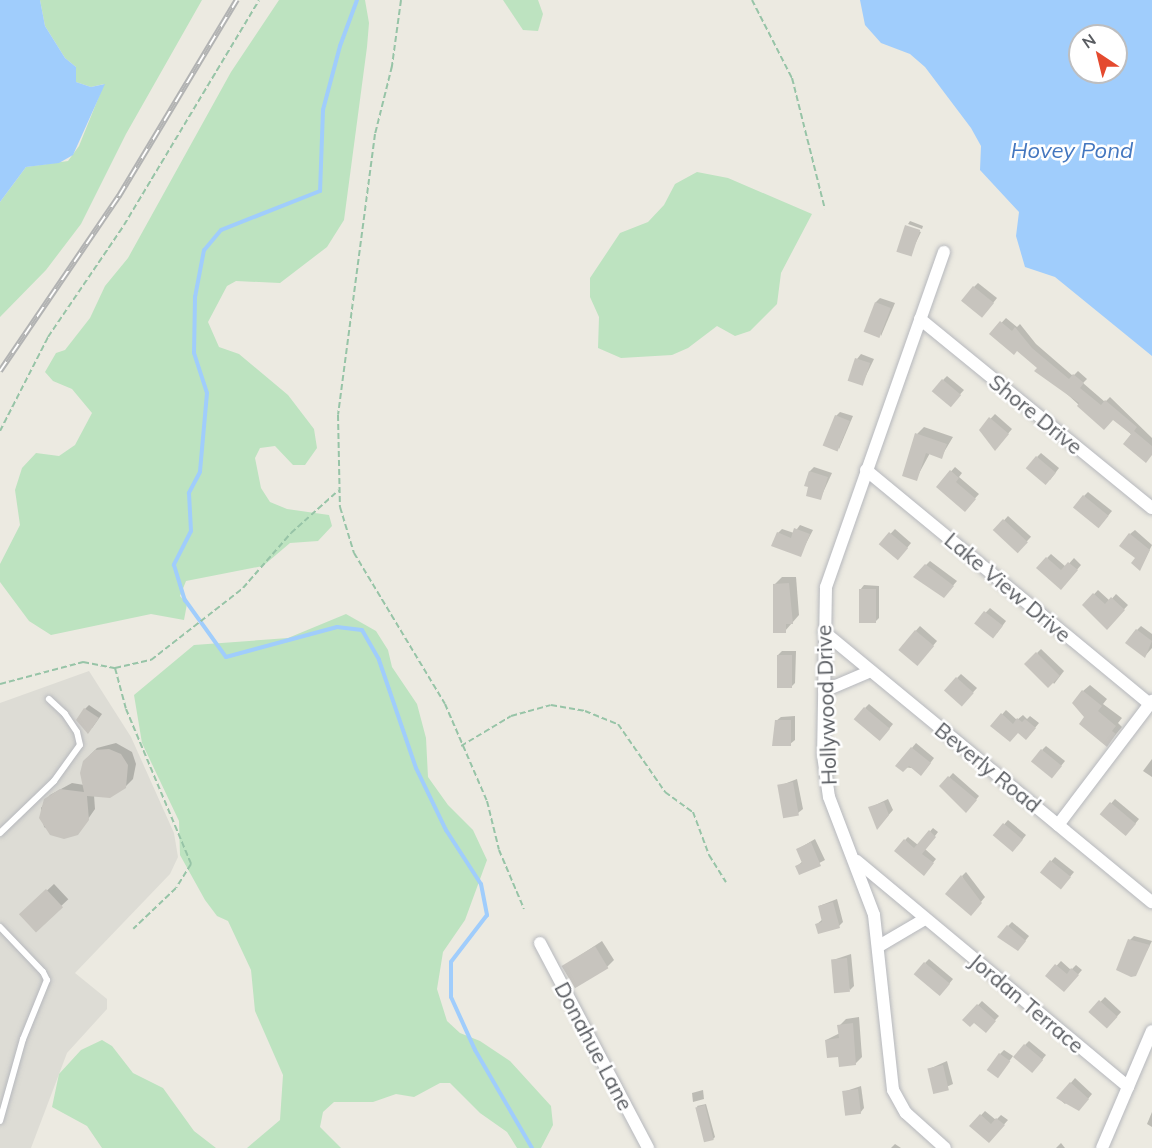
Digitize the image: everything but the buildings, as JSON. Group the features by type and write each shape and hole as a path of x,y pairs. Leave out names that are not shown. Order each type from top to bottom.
{"street":[{"name":"Hollywood Drive","path":"944,252 829,578 824,632 824,691 826,783 871,904 879,946 893,1090 906,1113 945,1148"},
{"name":"Shore Drive","path":"920,319 1152,508"},
{"name":"Lake View Drive","path":"866,470 1151,702"},
{"name":"Beverly Road","path":"824,632 1152,902"},
{"path":"824,691 871,671"},
{"path":"1059,825 1151,702"},
{"name":"Jordan Terrace","path":"855,860 1128,1087"},
{"path":"879,946 925,919"},
{"name":"Donahue Lane","path":"540,943 648,1148"},
{"path":"1102,1148 1152,1031"}],"lane":[{"path":"0,833 54,780 80,745 77,732 65,714 49,699"},
{"path":"0,927 43,972 47,980 23,1039 0,1121"}],"path":[{"path":"0,431 48,337 124,225 259,0"},
{"path":"401,0 392,66 375,134 338,415 340,507 354,553 378,597 418,654 487,801 500,850 524,909"},
{"path":"752,0 792,78 825,209"},
{"path":"0,684 83,662 115,668 151,660 243,588 291,533 340,489"},
{"path":"115,668 126,709 191,864 176,888 133,929"},
{"path":"461,746 511,716 551,705 585,711 618,724 665,792 693,812 709,855 726,882"}],"shaded area":[{"path":"89,671 131,737 174,833 178,857 170,874 75,973 107,999 107,1009 67,1053 31,1148 0,1148 0,703"}],"green space":[{"path":"40,0 202,0 126,134 81,224 46,270 0,317 0,202 26,167 68,161 79,146 104,84 91,87 76,82 76,67 65,58 45,26"},
{"path":"279,0 365,0 369,23 367,47 344,220 327,247 280,283 236,281 227,286 208,322 219,347 239,354 288,395 314,429 317,448 305,465 293,465 275,446 260,448 255,458 261,488 270,502 287,509 329,515 332,526 318,541 290,543 263,566 186,581 180,596 187,604 184,620 151,614 51,635 29,621 0,582 0,564 20,525 15,490 22,468 36,453 59,456 75,445 92,413 72,389 53,381 45,372 56,353 65,350 90,318 105,286 128,258 231,72"},
{"path":"503,0 538,0 543,14 538,31 523,30"},
{"path":"697,172 728,178 812,214 781,273 777,304 750,331 735,336 717,326 688,348 672,355 621,358 598,348 599,317 590,297 590,278 620,233 648,222 664,205 675,184"},
{"path":"346,614 376,631 388,650 392,667 417,704 426,738 428,777 448,805 473,830 487,860 465,920 443,952 437,989 447,1021 460,1033 480,1041 510,1061 551,1106 553,1125 541,1148 517,1148 507,1132 480,1113 450,1083 440,1083 414,1097 396,1094 373,1102 334,1102 323,1112 320,1127 341,1148 247,1148 280,1120 283,1075 255,1011 251,970 228,921 217,916 205,900 180,855 179,821 142,743 134,695 194,645 288,638"},
{"path":"102,1040 112,1046 133,1073 163,1088 194,1131 216,1148 102,1148 87,1126 52,1107 59,1074 81,1050"}],"water":[{"path":"0,0 40,0 45,26 65,58 76,67 76,82 91,87 105,84 73,155 59,163 26,167 0,202"},
{"name":"Hovey Pond","path":"860,0 1152,0 1152,356 1055,277 1025,267 1016,236 1019,212 980,170 981,146 971,128 925,67 910,54 881,43 865,25"}],"waterway":[{"path":"357,0 340,46 323,110 320,191 221,230 204,250 195,297 194,353 207,393 200,472 189,493 191,531 174,565 185,600 226,657 337,627 362,630 379,660 416,768 446,830 481,884 487,915 451,962 451,997 475,1050 532,1148"}],"railway":[{"path":"0,371 119,196 237,0"}]}
